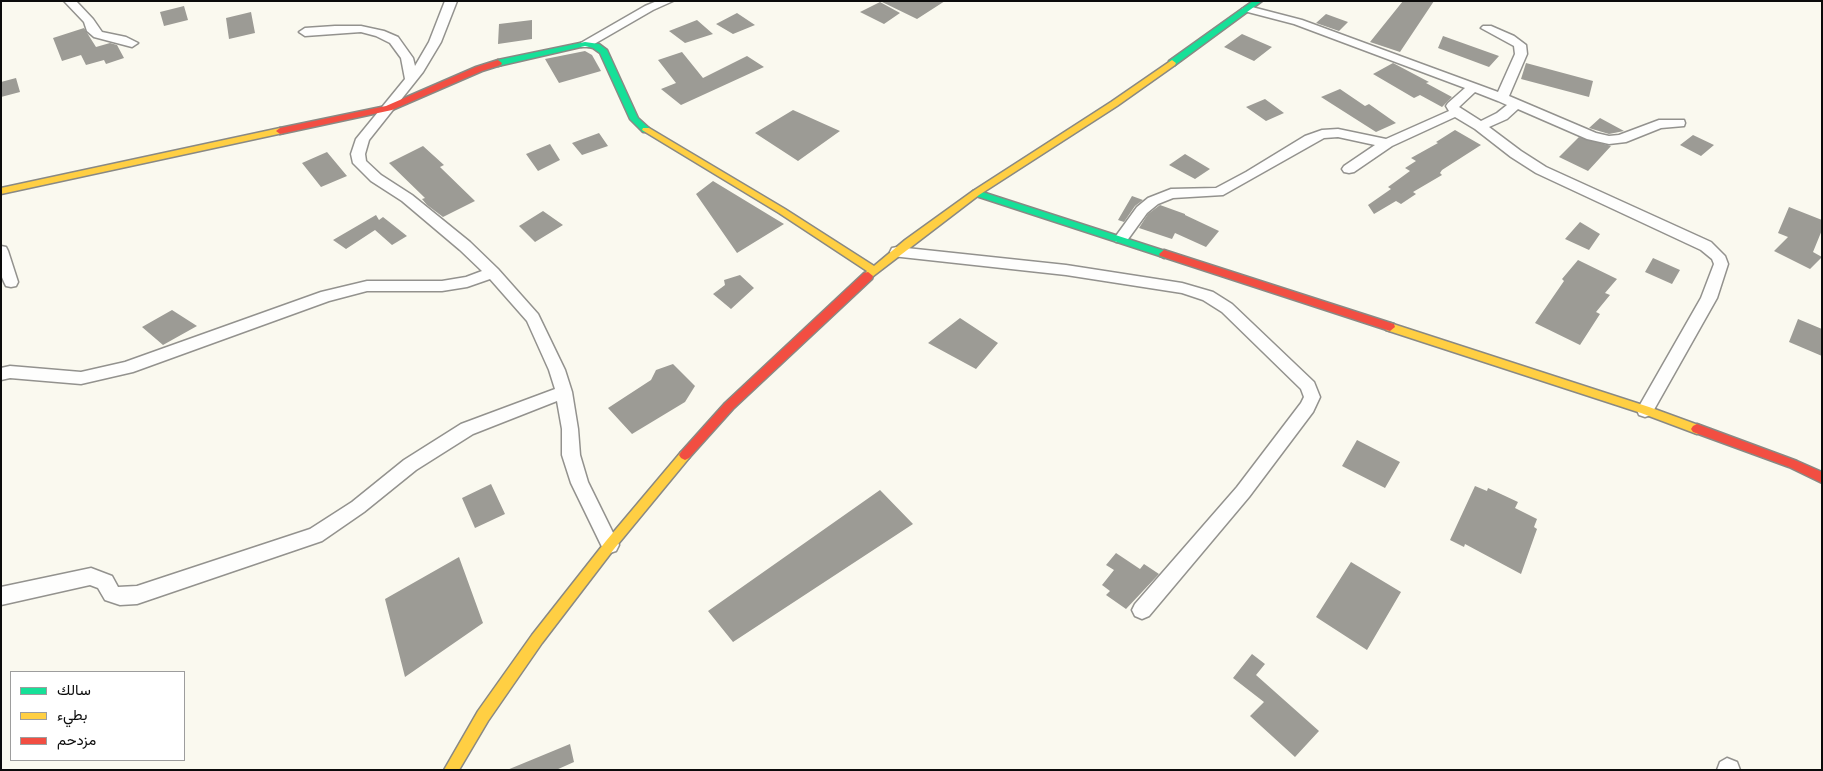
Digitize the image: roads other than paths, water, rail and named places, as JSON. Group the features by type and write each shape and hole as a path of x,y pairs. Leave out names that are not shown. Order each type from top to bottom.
{"street":[{"path":"70,1 98,35 122,39 132,43"},
{"path":"451,1 435,42 412,79 363,139 358,154 360,163 376,178 406,198 464,246 493,273 533,318 557,370 564,392 570,429 571,455 580,484 610,545"},
{"path":"1,190 389,108 479,69 510,59 585,44 649,8 668,1"},
{"path":"451,770 482,716 537,639 610,545 675,466 729,406 874,271 897,252 976,193 1114,104 1253,5 1502,98 1592,136 1609,140 1621,139 1659,124 1679,123"},
{"path":"1487,28 1510,38 1520,45 1521,54 1502,98"},
{"path":"305,32 361,29 380,33 394,40 407,58 412,79"},
{"path":"585,44 596,46 604,52 634,119 645,130 754,194 874,271"},
{"path":"1473,88 1452,106 1456,112 1480,126 1541,170 1706,246 1718,256 1721,264 1709,298 1644,410"},
{"path":"1480,126 1502,116 1516,104"},
{"path":"1349,169 1387,143 1456,112"},
{"path":"1121,239 1142,210 1153,202 1171,194 1218,192 1322,134 1338,133 1387,143"},
{"path":"976,193 1644,410 1792,464 1822,478"},
{"path":"1,251 11,282"},
{"path":"897,252 1066,270 1182,288 1208,296 1227,308 1308,386 1312,396 1307,407 1243,492 1142,610"},
{"path":"1,374 10,372 81,378 127,368 326,296 367,286 442,286 467,282 493,273"},
{"path":"1,596 91,576 105,582 112,594 120,596 137,595 316,535 358,507 410,465 467,429 564,392"}]}
